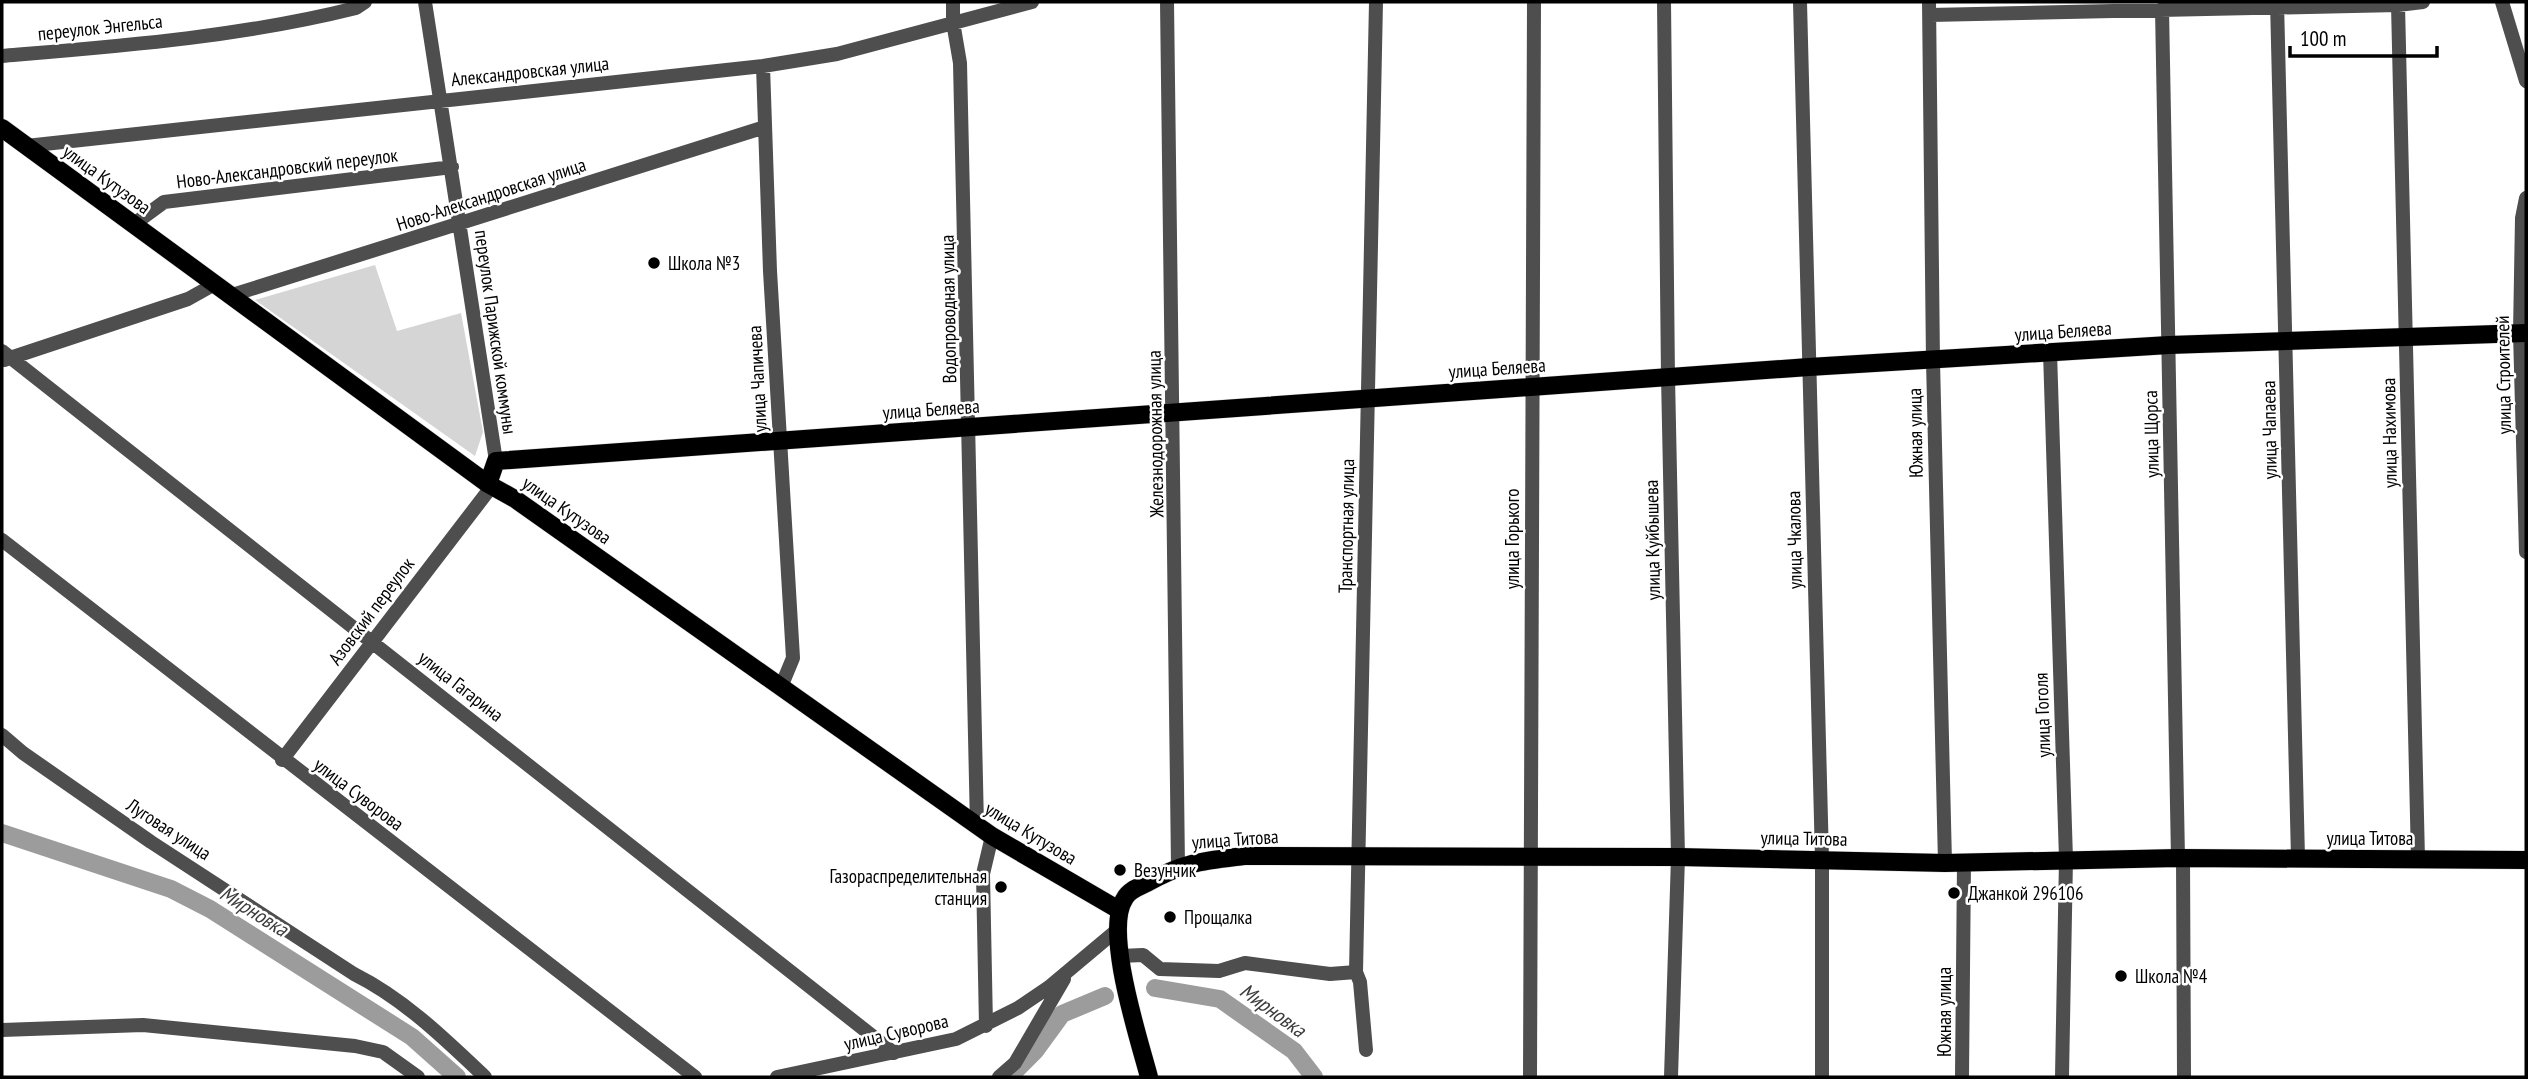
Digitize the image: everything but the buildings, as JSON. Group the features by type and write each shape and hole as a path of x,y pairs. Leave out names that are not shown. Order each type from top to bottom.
{"main road":[{"name":"улица Кутузова","path":"2,128 213,285 490,485 515,499 985,831 1119,910"},
{"name":"улица Беляева","path":"496,461 1809,367 2169,345 2523,333"},
{"path":"490,485 496,461"},
{"name":"улица Титова","path":"1119,910 1126,894 1178,866 1244,856 1678,857 1945,863 2180,858 2526,860"},
{"path":"1119,910 1117,930 1120,956 1149,1077"}],"street":[{"name":"переулок Энгельса","path":"2,56 108,47 286,25 356,8 365,2"},
{"name":"переулок Парижской коммуны","path":"425,2 496,461"},
{"name":"Водопроводная улица","path":"953,2 953,22 960,63 985,831 983,874 986,1026"},
{"name":"Александровская улица","path":"26,146 763,66 837,54 1032,2"},
{"name":"Железнодорожная улица","path":"1167,2 1178,866"},
{"name":"Транспортная улица","path":"1366,1050 1360,982 1356,972 1376,2"},
{"name":"улица Горького","path":"1530,1077 1534,2"},
{"name":"улица Куйбышева","path":"1664,2 1668,377 1678,857 1671,1077"},
{"name":"улица Чкалова","path":"1800,2 1822,859 1822,1077"},
{"path":"1929,8 2162,9 2277,4 2398,5 2423,2"},
{"path":"2502,2 2526,81"},
{"name":"улица Чапаева","path":"2277,4 2298,858"},
{"name":"улица Нахимова","path":"2398,5 2418,859"},
{"name":"Южная улица","path":"1929,8 1933,361 1945,863"},
{"name":"улица Щорса","path":"2162,9 2184,1077"},
{"name":"улица Чапичева","path":"763,66 779,440 793,658 782,687"},
{"name":"Ново-Александровская улица","path":"229,296 765,127"},
{"name":"Ново-Александровский переулок","path":"134,224 163,202 452,167"},
{"name":"улица Строителей","path":"2526,198 2522,218 2526,552"},
{"path":"4,357 188,299 213,285"},
{"name":"улица Гоголя","path":"2050,352 2066,859 2062,1077"},
{"name":"улица Гагарина","path":"4,357 373,641 894,1053"},
{"name":"Азовский переулок","path":"282,760 490,485"},
{"name":"улица Суворова","path":"2,540 282,760 427,868 695,1077"},
{"name":"Луговая улица","path":"2,735 23,753 151,842 354,974 378,986 440,1035 485,1077"},
{"name":"Южная улица","path":"1962,1077 1964,862"},
{"name":"улица Суворова","path":"777,1077 956,1039 986,1026 1049,988 1117,930"},
{"path":"1120,956 1143,955 1160,969 1219,971 1245,963 1331,974 1356,972"},
{"path":"999,1077 1015,1063 1070,969"},
{"path":"2,1031 143,1025 355,1046 383,1052 418,1077"}],"shaded area":[{"path":"375,265 397,331 461,313 483,432 475,456 255,300"}],"waterway":[{"name":"Мирновка","path":"2,833 171,889 210,909 412,1037 457,1077"},
{"name":"Мирновка","path":"1155,988 1220,999 1294,1051 1314,1077"},
{"name":"Мирновка","path":"1009,1077 1035,1051 1062,1014 1105,996"}],"place":[{"name":"Школа №3","path":"654,263"},
{"name":"Везунчик","path":"1120,870"},
{"name":"Газораспределительная станция","path":"1001,887"},
{"name":"Джанкой 296106","path":"1954,893"},
{"name":"Прощалка","path":"1170,917"},
{"name":"Школа №4","path":"2121,976"}]}
